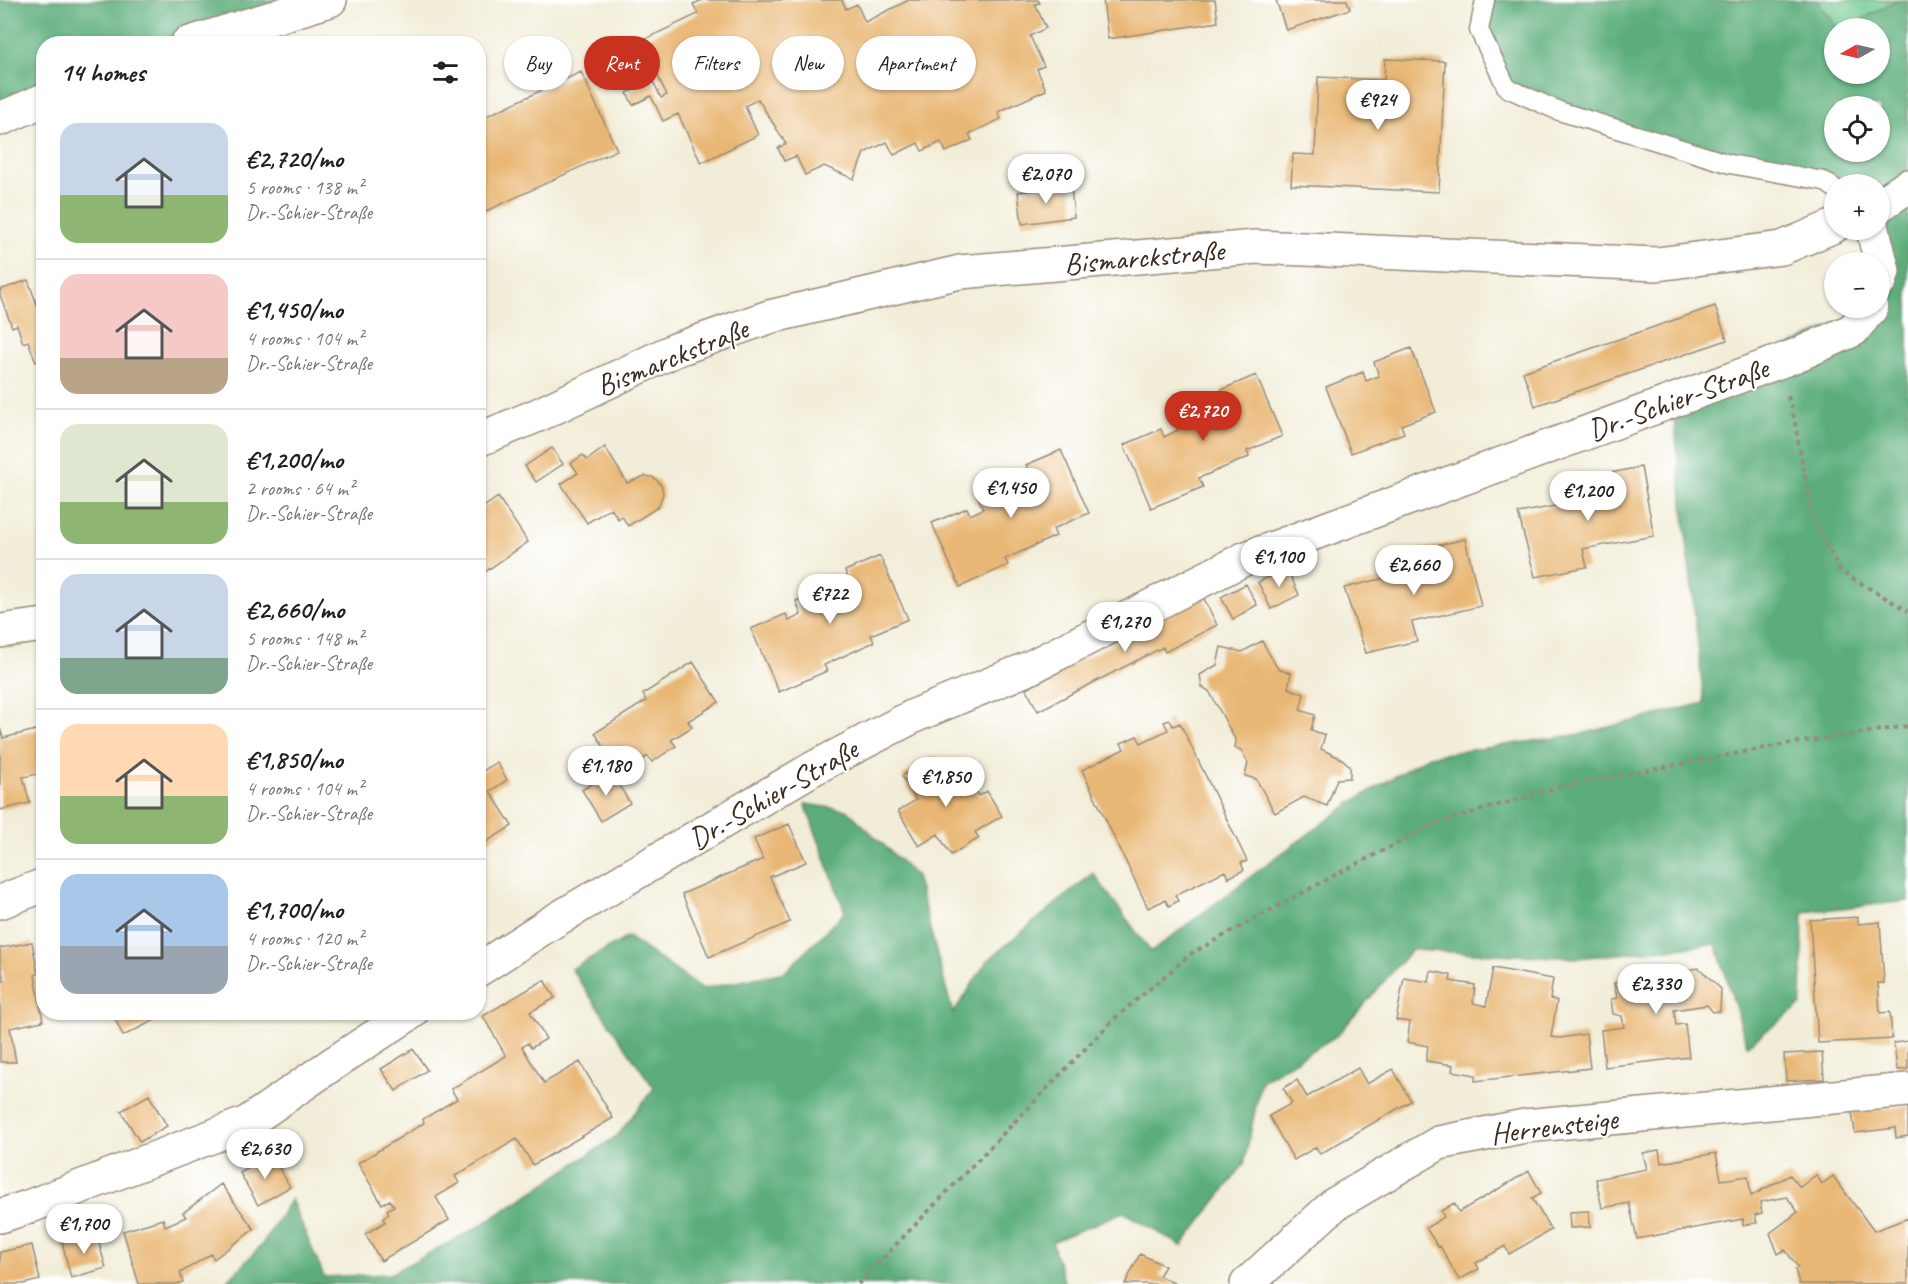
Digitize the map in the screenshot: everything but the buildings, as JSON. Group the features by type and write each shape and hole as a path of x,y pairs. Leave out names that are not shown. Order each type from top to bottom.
{"street":[{"path":"213,36 330,0"},
{"path":"0,119 36,103"},
{"path":"1890,198 1908,186"},
{"name":"Bismarckstraße","path":"486,437 538,415 675,350 769,317 960,272 1256,247 1657,264 1782,248 1824,230"},
{"name":"Dr.-Schier-Straße","path":"486,965 549,924 812,770 914,716 1029,668 1244,559 1797,356 1853,330 1863,318"},
{"path":"0,631 36,626"},
{"path":"0,902 36,888"},
{"path":"0,1216 247,1123 400,1020"},
{"name":"Herrensteige","path":"1247,1284 1335,1204 1439,1143 1525,1126 1908,1090"}],"lane":[{"path":"1485,0 1479,30 1507,88 1559,111 1719,160 1824,181"}],"path":[{"path":"1792,408 1813,519 1840,571 1908,611"},
{"path":"858,1284 1114,1019 1192,953 1327,880 1437,823 1560,787 1786,744 1908,726"}],"green space":[{"path":"0,0 330,0 210,36 36,36 36,103 0,119"},
{"path":"1485,0 1817,0 1830,18 1824,18 1824,84 1890,84 1890,18 1865,18 1897,0 1908,0 1908,901 1803,912 1801,1005 1747,1045 1716,944 1578,958 1411,950 1338,1035 1261,1081 1244,1164 1182,1246 1123,1212 1052,1242 1065,1284 224,1284 261,1246 291,1199 324,1277 390,1274 480,1226 617,1136 654,1088 571,969 628,937 702,989 785,972 845,912 805,804 847,810 916,876 953,1014 987,961 1093,873 1151,952 1354,801 1429,756 1581,734 1704,703 1672,401 1850,318 1890,318 1890,252 1877,252 1879,240 1890,240 1890,174 1824,174 1824,182 1730,164 1507,88 1479,30"},
{"path":"1817,0 1897,0 1865,18 1830,18"}]}
